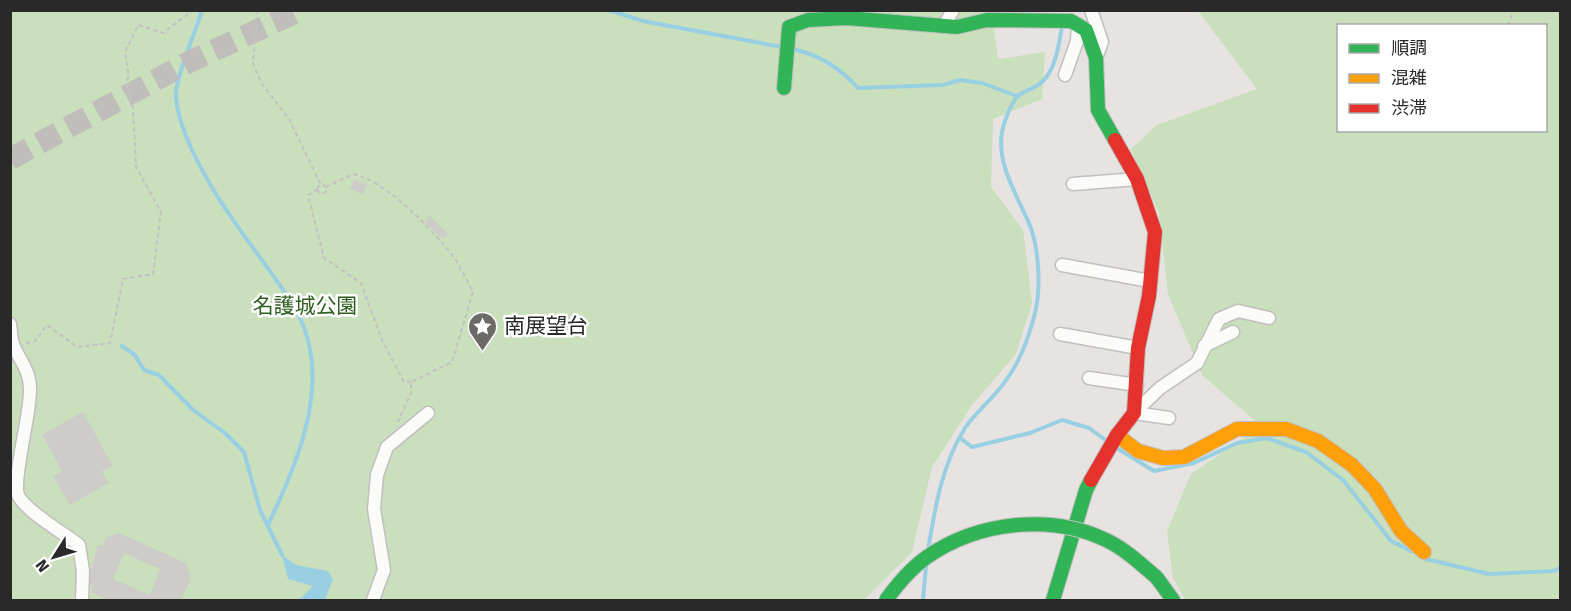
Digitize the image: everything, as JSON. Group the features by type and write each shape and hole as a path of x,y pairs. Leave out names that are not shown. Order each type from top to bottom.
{"street":[{"path":"944,26 953,10"},
{"path":"1091,10 1102,42 1096,58"},
{"path":"784,88 789,27 808,20 846,18 957,27 987,20 1046,17 1075,22 1086,30 1096,58 1098,110 1137,179 1155,232 1150,281 1138,348 1134,413"},
{"path":"1065,75 1077,41 1075,22"},
{"path":"1073,184 1137,179"},
{"path":"1062,265 1150,281"},
{"path":"1053,600 1086,490 1116,436 1134,413 1160,388 1197,363 1219,319 1238,311 1269,318"},
{"path":"10,324 13,344 29,372 30,389 30,407 18,480 18,495 27,506 79,545 83,571 82,600"},
{"path":"1204,346 1233,332"},
{"path":"1060,334 1138,348"},
{"path":"1089,378 1137,385"},
{"path":"373,600 384,570 374,509 377,475 387,447 428,413"},
{"path":"1134,413 1169,418"},
{"path":"1116,436 1138,451 1163,458 1184,457 1237,429 1261,427 1286,429 1318,441 1352,465 1375,489 1401,531 1424,552"},
{"path":"886,600 902,580 932,555 970,535 1017,524 1058,526 1096,535 1118,547 1157,578 1173,600"}],"path":[{"path":"13,344 34,342 46,326 77,347 110,343 123,279 153,274 161,212 136,167 133,108 126,82 129,76 125,52 138,25 163,33 193,10"},
{"path":"257,10 253,64 262,84 289,119 321,185 326,187"},
{"path":"318,189 323,194 326,187 353,174 377,185 405,206 453,256 473,292 452,362 411,382 404,382 382,340 361,283 324,258 308,195 321,185"},
{"path":"395,429 411,393 411,382"}],"green space":[{"name":"名護城公園","path":"10,11 991,11 998,59 1045,52 1042,99 993,119 991,187 1023,230 1032,303 1016,354 972,405 932,467 912,552 864,600 11,600"},
{"path":"1198,11 1560,11 1560,600 1185,600 1173,578 1167,531 1191,474 1261,426 1202,375 1168,294 1159,213 1131,149 1157,125 1257,89"}],"water":[{"path":"282,555 296,565 328,571 333,579 325,600 299,600 313,586 288,579"}],"building":[{"path":"355,179 367,185 362,194 350,188"},
{"path":"430,216 448,234 443,239 425,222"},
{"path":"477,321 494,331 485,346 468,337"},
{"path":"83,412 113,466 102,471 109,483 70,505 53,476 62,471 42,435"},
{"path":"119,533 186,563 191,579 181,600 101,600 101,597 91,592 93,586 87,582 98,546 103,545 106,538","holes":["124,553 160,569 150,595 113,579"]}],"waterway":[{"path":"202,10 182,66 177,88 176,97 181,121 195,157 213,189 293,305 306,332 312,360 312,388 301,445 268,525"},
{"path":"609,10 643,21 782,47"},
{"path":"928,550 945,471 957,442 965,428 1013,370 1026,342 1035,313 1039,283 1036,251 1032,231 1006,171 1001,145 1002,132 1008,112 1016,98 1040,83 1051,69 1062,26"},
{"path":"792,49 811,54 828,63 858,88 943,85 960,80 982,83 1017,96"},
{"path":"122,346 135,355 144,370 159,375 193,410 225,433 244,452 260,510 282,555"},
{"path":"960,438 972,447 1030,433 1062,420 1089,428 1107,441"},
{"path":"1115,447 1154,471 1194,463 1237,443 1267,438 1306,452 1343,480 1391,541 1411,551"},
{"path":"1426,559 1489,574 1554,571 1560,568"},
{"path":"923,600 926,566"}],"tunnel":[{"path":"10,159 187,63 301,10"}],"traffic: fast":[{"path":"784,88 789,27 808,20 846,18 957,27 987,20 1071,21 1086,30 1096,58 1098,110 1115,140"},
{"path":"1053,600 1091,480"},
{"path":"886,600 915,567 947,545 991,529 1014,525 1061,526 1106,540 1133,557 1157,578"},
{"path":"1157,578 1173,600"}],"traffic: slow":[{"path":"1117,435 1138,451 1163,458 1184,457 1237,429 1286,429 1318,441 1352,465 1375,489 1401,531 1424,552"}],"traffic: jam":[{"path":"1091,480 1117,435 1134,413 1138,348 1149,296 1155,232 1137,179 1115,140"}],"place":[{"name":"南展望台","path":"483,352"}]}
